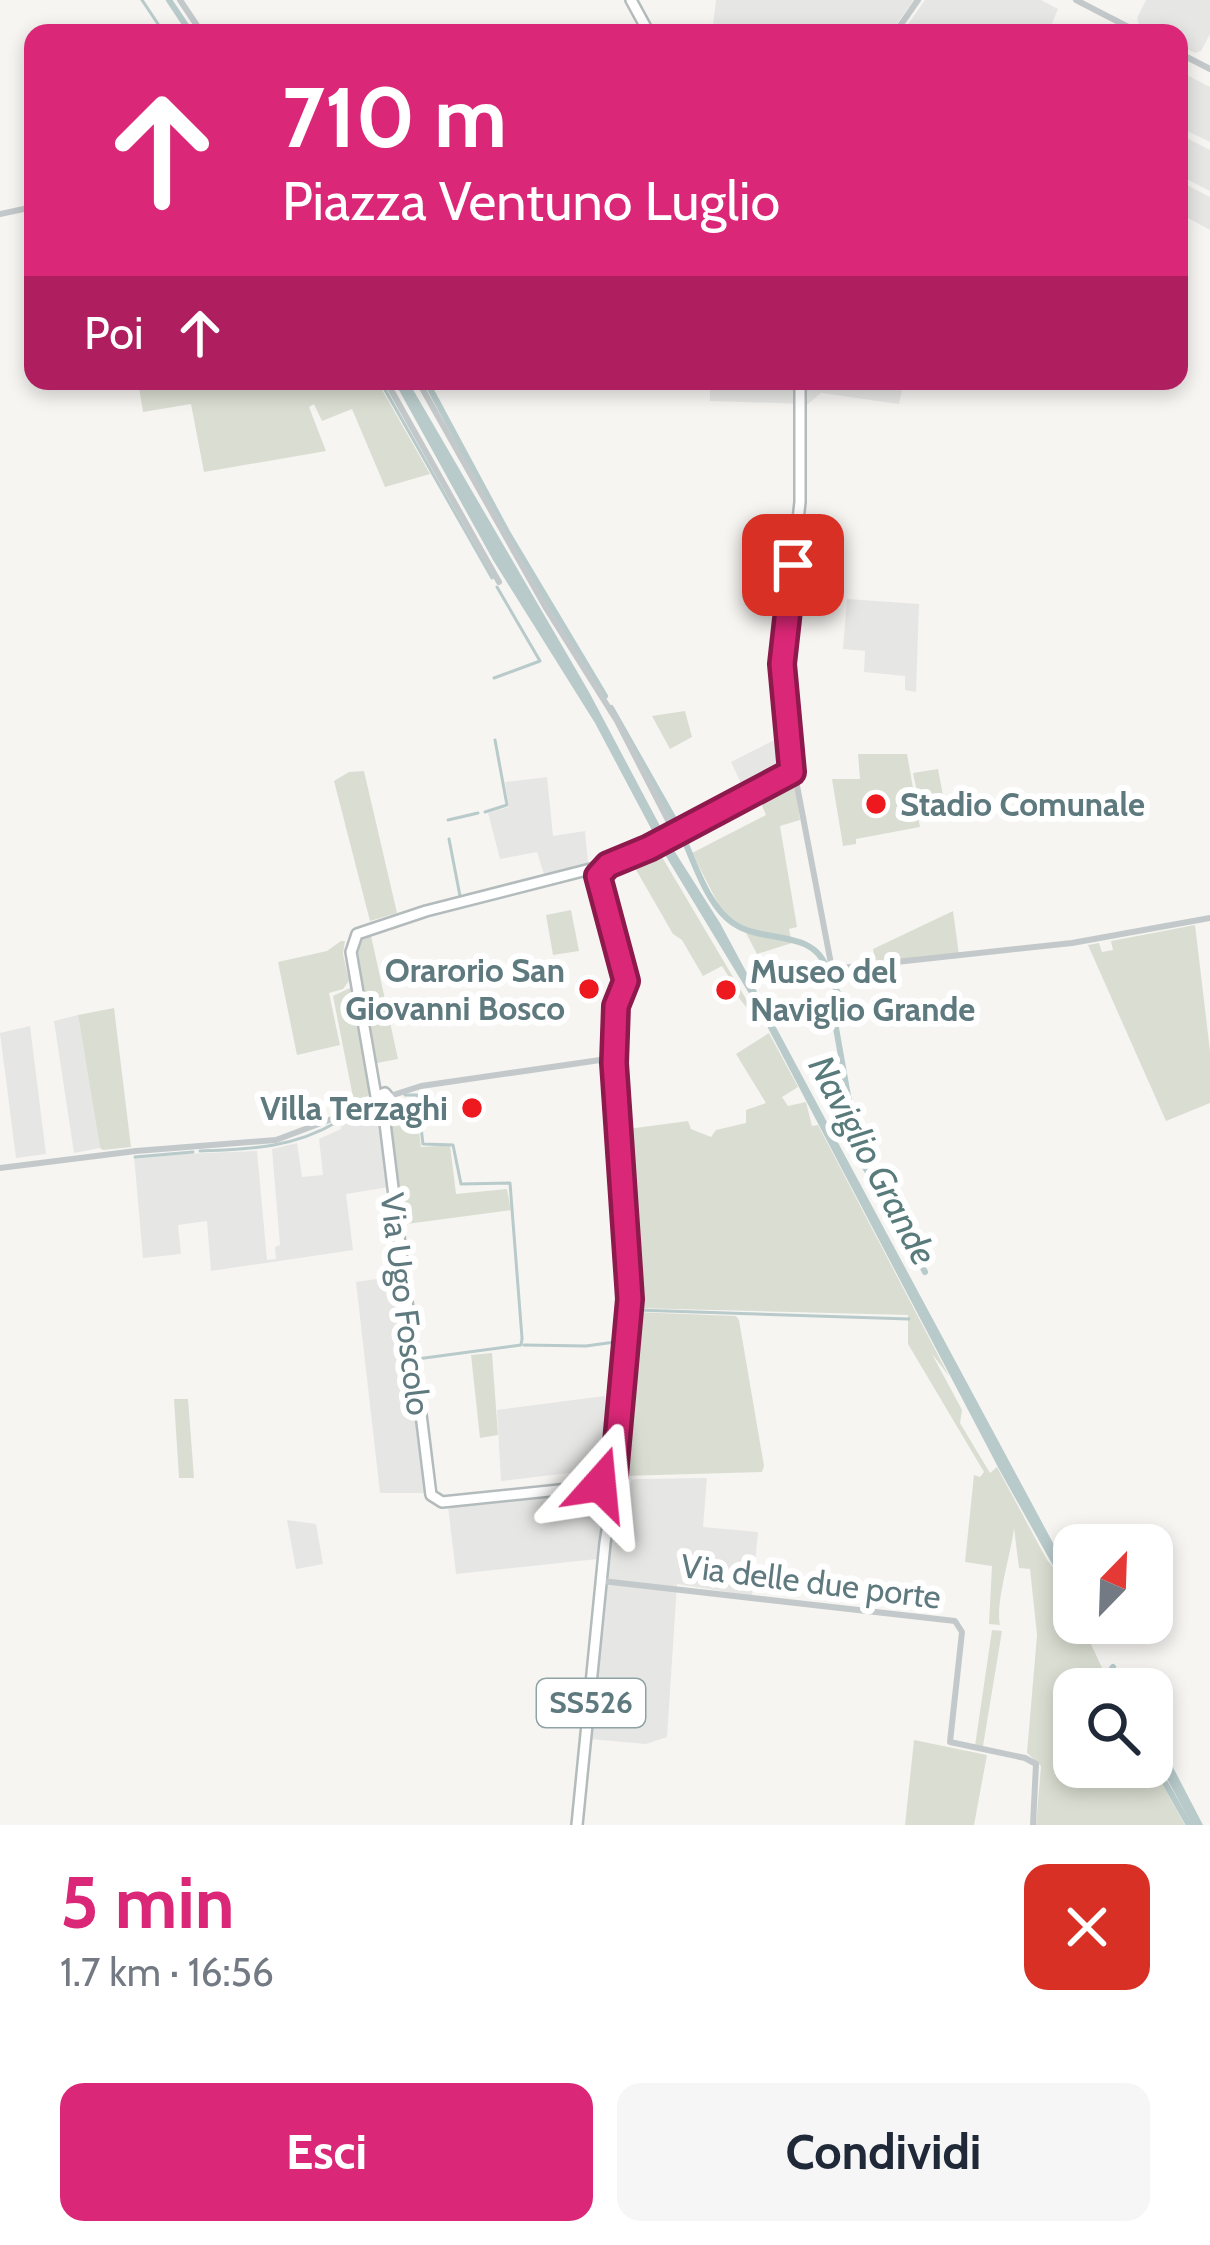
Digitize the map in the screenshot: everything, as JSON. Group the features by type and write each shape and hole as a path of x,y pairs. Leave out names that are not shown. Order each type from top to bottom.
{"main road":[{"path":"596,874 794,769 782,664 802,471 800,390"},
{"name":"Via Ugo Foscolo","path":"596,874 365,929 352,941 351,952 383,1100 395,1229 434,1500 606,1488"},
{"name":"SS526","path":"577,1825 610,1507 606,1488 619,1485 614,1475 630,1299 614,1058 616,1006 625,984 596,874"},
{"path":"606,1488 614,1475"}],"street":[{"path":"1076,0 1123,24"},
{"path":"391,390 499,582"},
{"path":"423,390 546,608 617,722 672,836"},
{"path":"794,769 832,969 993,953 1210,918"},
{"path":"0,1168 276,1140 421,1086 614,1058"},
{"name":"Via delle due porte","path":"602,1581 956,1622 962,1632 950,1742 1036,1764 1033,1825"}],"shaded area":[{"path":"716,0 914,0 897,24 713,24"},
{"path":"925,0 1041,0 1058,9 1052,24 908,24"},
{"path":"1146,0 1210,0 1210,34 1195,53 1188,50 1188,24 1139,24"},
{"path":"1188,76 1210,87 1210,142 1188,131"},
{"path":"1188,139 1210,150 1210,191 1188,180"},
{"path":"1188,186 1210,197 1210,230 1188,218"},
{"path":"139,390 382,390 430,474 385,487 352,409 322,421 314,404 309,407 326,451 204,472 191,404 143,412"},
{"path":"399,390 413,390 589,692 668,841 720,923 1053,1543 1053,1565 756,1005 664,853 595,723 493,560"},
{"path":"710,390 902,390 899,404 821,393 808,404 710,401"},
{"path":"847,599 919,604 916,692 905,690 905,676 864,672 865,651 843,649"},
{"path":"685,711 692,737 670,749 652,716"},
{"path":"786,734 788,762 778,775 745,792 731,762"},
{"name":"Stadio Comunale","path":"858,754 907,754 920,827 856,839 856,844 843,846 832,779 860,779"},
{"path":"938,769 946,811 922,816 913,773"},
{"path":"364,771 397,913 370,921 334,781 349,772"},
{"path":"794,774 800,820 780,826 797,927 789,929 792,943 757,954 744,929 723,913 692,853 766,815 757,794"},
{"path":"547,777 553,836 585,831 588,863 584,867 544,874 537,852 500,859 488,813 509,807 505,782"},
{"path":"659,852 750,1012 729,985 732,982 722,966 703,976 682,940 673,934 631,861"},
{"path":"571,910 579,951 553,955 546,915"},
{"path":"953,911 959,955 876,964 873,949"},
{"path":"1195,925 1210,1051 1210,1103 1166,1121 1088,945 1099,943 1102,952 1113,950 1111,941"},
{"path":"370,931 398,1059 377,1063 356,954 357,943"},
{"path":"345,941 349,981 343,989 329,993 340,1045 297,1055 278,962 327,951"},
{"path":"352,987 371,1090 354,1102 333,996"},
{"path":"114,1008 131,1147 103,1150 78,1015"},
{"path":"78,1015 100,1148 74,1153 54,1021"},
{"path":"30,1026 46,1154 16,1158 0,1033"},
{"path":"769,1033 798,1087 782,1097 788,1106 806,1102 812,1126 818,1125 949,1376 932,1354 962,1410 960,1423 990,1473 997,1467 1053,1568 1053,1644 1091,1644 1102,1668 1053,1668 1053,1788 1164,1788 1185,1825 1036,1825 1041,1766 1027,1753 1037,1635 1030,1569 1019,1568 1014,1528 1001,1592 1000,1625 989,1624 992,1566 965,1562 974,1475 980,1477 984,1472 908,1344 908,1315 633,1308 624,1177 630,1176 628,1129 688,1121 691,1129 711,1137 716,1130 746,1123 746,1110 766,1103 736,1054"},
{"path":"397,1100 415,1100 421,1147 450,1145 456,1194 507,1189 511,1210 399,1225 387,1121"},
{"path":"376,1104 389,1187 346,1194 353,1250 211,1271 207,1221 178,1225 181,1254 143,1258 134,1156 257,1151 267,1260 276,1259 275,1247 280,1245 272,1149 297,1143 302,1177 323,1175 319,1139 341,1129 340,1119"},
{"path":"398,1276 426,1493 380,1493 356,1282"},
{"path":"635,1312 736,1316 762,1472 618,1473"},
{"path":"492,1353 498,1435 480,1438 471,1355"},
{"path":"605,1396 608,1448 603,1469 501,1481 497,1410"},
{"path":"174,1399 188,1399 194,1478 179,1478"},
{"path":"707,1478 703,1527 758,1532 752,1596 677,1584 667,1737 646,1744 590,1739 607,1558 456,1574 448,1506 590,1492 601,1507 628,1510 635,1479"},
{"path":"287,1520 316,1524 323,1564 296,1569"},
{"path":"992,1630 1002,1631 983,1746 975,1746"},
{"path":"914,1740 987,1755 974,1825 905,1825"},
{"path":"1173,1767 1203,1825 1192,1825 1172,1788"}],"waterway":[{"path":"142,0 158,24"},
{"path":"169,0 185,24"},
{"path":"385,390 492,578"},
{"path":"431,390 507,532 605,696"},
{"path":"494,678 540,661 497,587"},
{"path":"611,708 679,828"},
{"path":"485,812 507,805 495,740"},
{"path":"448,820 478,813"},
{"path":"682,835 703,884 726,918 748,930 800,942 821,956 827,969"},
{"path":"449,839 460,896"},
{"name":"Naviglio Grande","path":"833,983 839,995 836,1028 850,1107"},
{"path":"405,1095 417,1095 423,1144 453,1145 461,1184 510,1183 522,1338"},
{"name":"Naviglio Grande","path":"850,1109 860,1158 880,1194"},
{"path":"200,1151 288,1142 337,1122"},
{"path":"135,1157 193,1152"},
{"name":"Naviglio Grande","path":"882,1196 903,1230"},
{"name":"Naviglio Grande","path":"912,1247 925,1272"},
{"path":"632,1337 636,1310 909,1319"},
{"path":"417,1359 521,1345 522,1339"},
{"path":"524,1345 622,1341"},
{"path":"1168,1788 1189,1825"}],"place":[{"name":"Stadio Comunale","path":"876,804"},
{"name":"Orarorio San Giovanni Bosco","path":"589,989"},
{"name":"Museo del Naviglio Grande","path":"726,990"},
{"name":"Villa Terzaghi","path":"472,1108"}],"route":[{"path":"600,1484 605,1475 614,1475 630,1299 614,1063 616,1006 626,981 598,876 608,865 792,772 782,664 793,565"}]}
